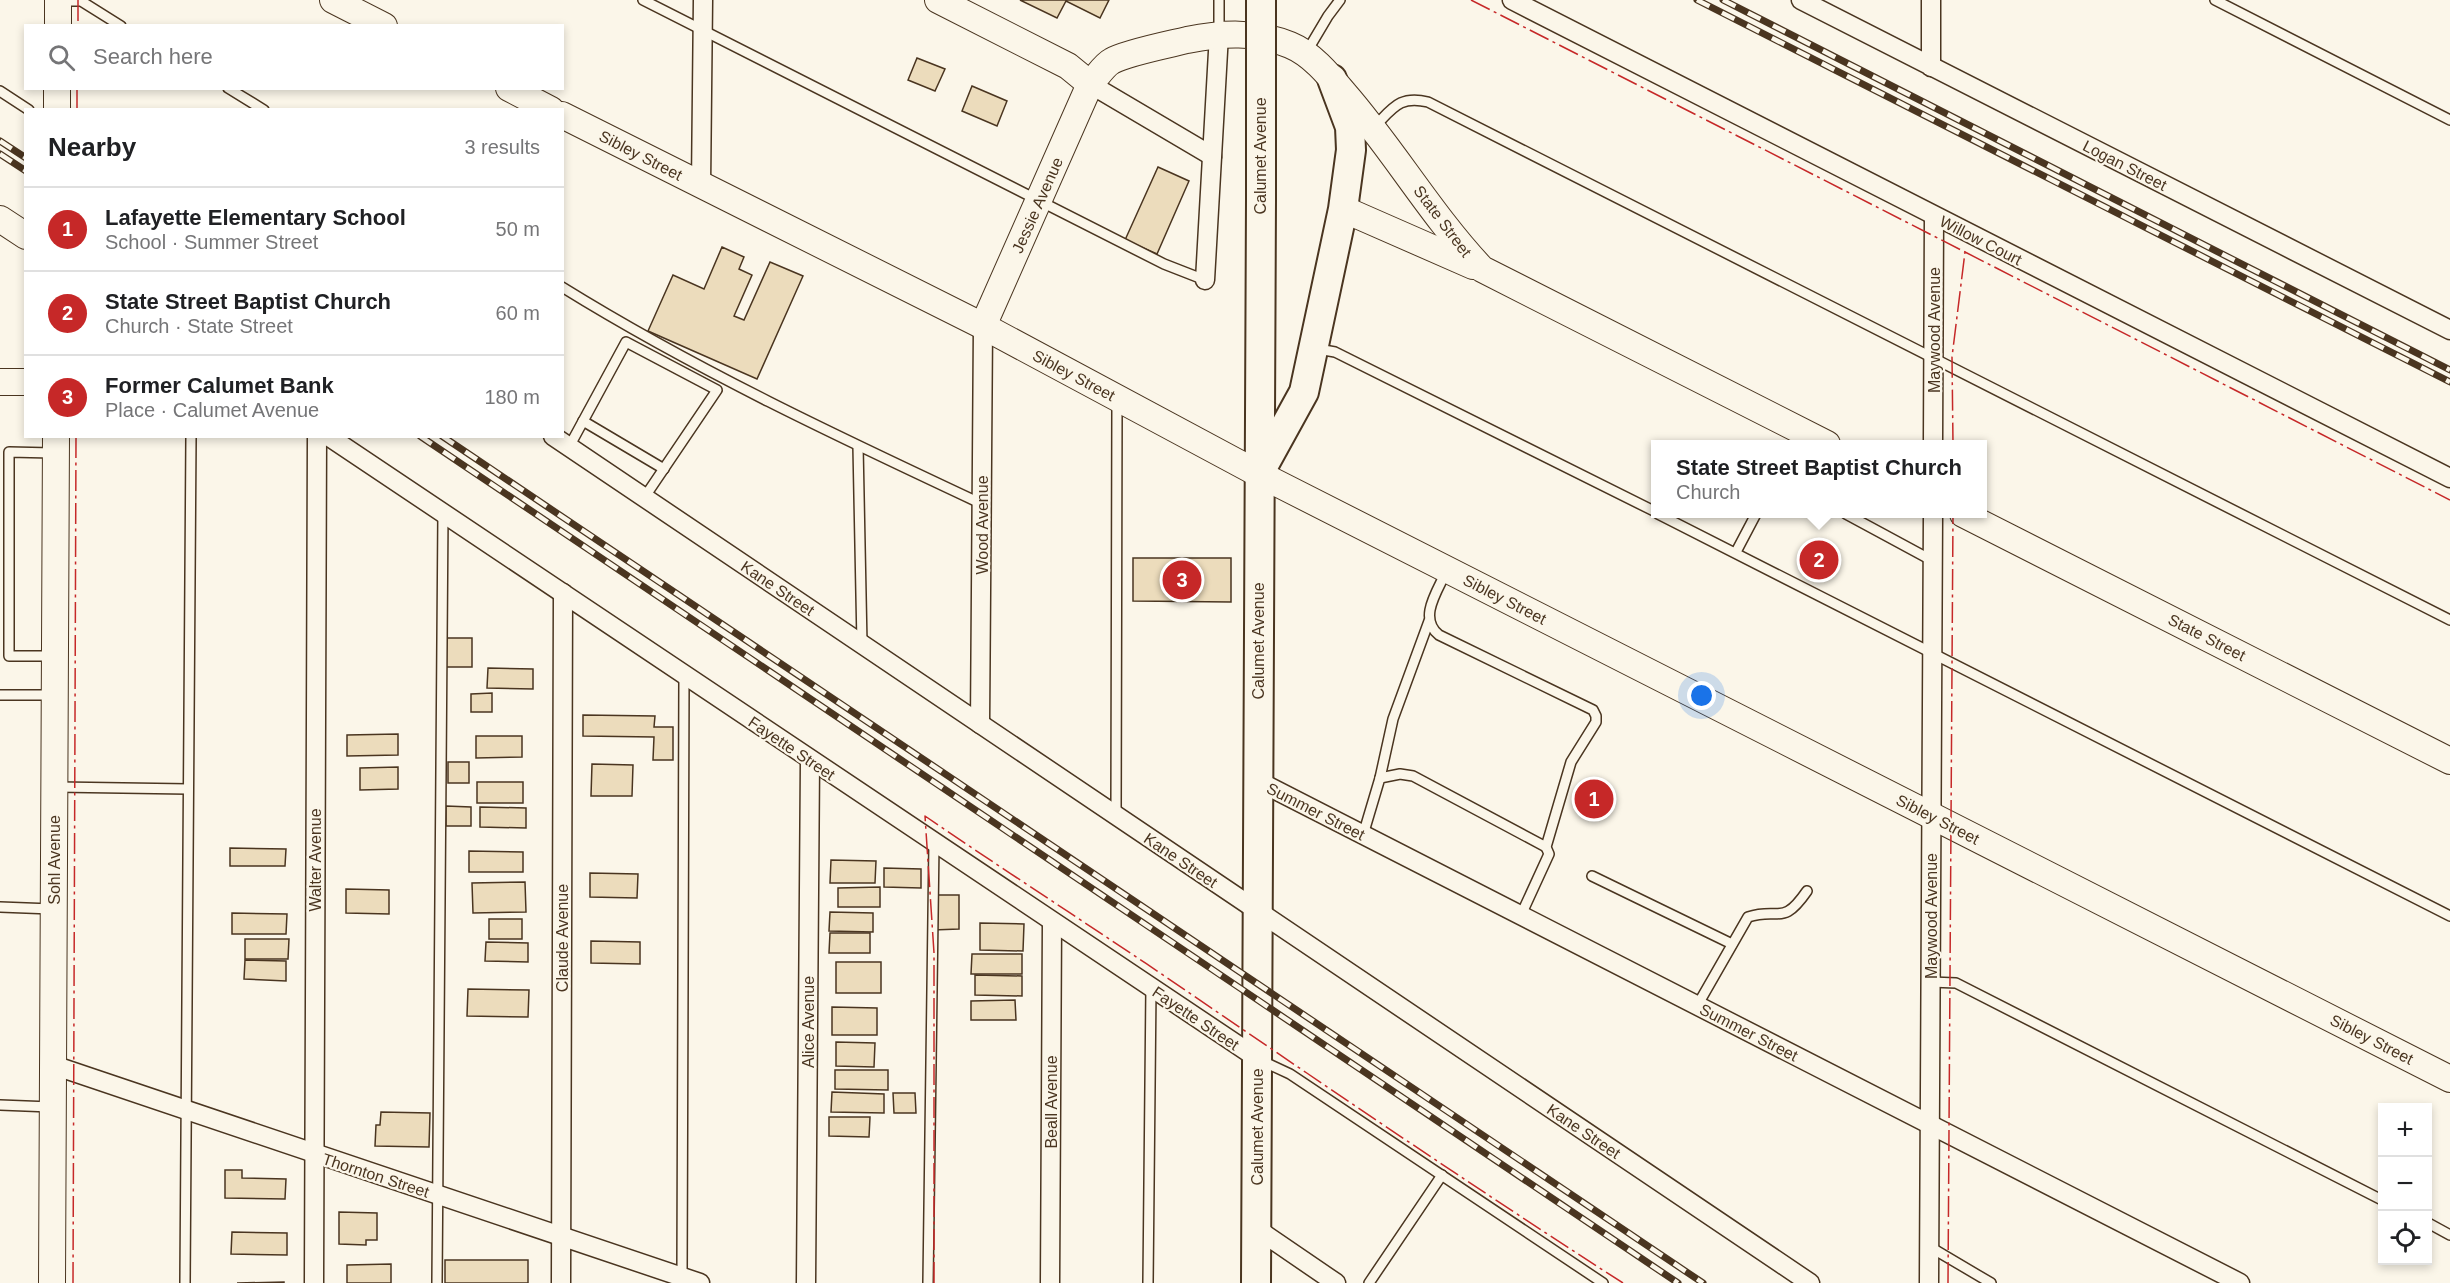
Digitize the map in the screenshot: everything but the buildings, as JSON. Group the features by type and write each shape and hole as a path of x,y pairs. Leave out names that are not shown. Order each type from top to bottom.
{"main road":[{"name":"Calumet Avenue","path":"1256,1283 1261,0"},
{"path":"1258,474 1304,392 1343,209 1351,150 1350,127 1332,78"}],"street":[{"path":"58,0 58,24"},
{"path":"333,0 380,24"},
{"path":"701,185 703,0"},
{"path":"938,0 1068,66 1090,84 1212,156"},
{"name":"Willow Court","path":"1512,0 2450,478"},
{"name":"Logan Street","path":"1801,0 2450,330"},
{"path":"1931,0 1931,67"},
{"path":"1205,280 1219,34"},
{"name":"State Street","path":"1090,84 1112,61 1174,43 1219,34 1246,34 1278,40 1306,53 1332,78 1374,127 1456,242 1482,269 1817,440"},
{"name":"Jessie Avenue","path":"983,326 1090,84"},
{"path":"513,90 547,108"},
{"name":"Sibley Street","path":"564,116 983,326 1258,474 2450,1079"},
{"path":"1343,209 1482,269"},
{"name":"Maywood Avenue","path":"1933,440 1934,216"},
{"path":"0,219 24,235"},
{"name":"Wood Avenue","path":"980,724 983,326"},
{"path":"0,382 24,382"},
{"name":"Walter Avenue","path":"314,1283 317,438"},
{"name":"Fayette Street","path":"331,438 810,761 1257,1058"},
{"name":"Kane Street","path":"556,438 1810,1283"},
{"name":"Sohl Avenue","path":"52,1283 56,445"},
{"name":"Maywood Avenue","path":"1929,1283 1933,518"},
{"name":"State Street","path":"1974,518 2450,761"},
{"name":"Claude Avenue","path":"561,1283 563,593"},
{"name":"Alice Avenue","path":"806,1283 810,761"},
{"name":"Summer Street","path":"1258,781 2240,1283"},
{"name":"Beall Avenue","path":"1050,1283 1052,922"},
{"name":"Thornton Street","path":"53,1065 561,1236 682,1280 700,1283"},
{"path":"1257,1229 1336,1283"}],"lane":[{"path":"58,0 81,1 119,24"},
{"path":"643,0 1164,264 1205,280"},
{"path":"1219,0 1219,34"},
{"path":"1306,53 1340,0"},
{"path":"2215,0 2450,120"},
{"path":"231,90 261,108"},
{"path":"0,91 25,108"},
{"path":"1374,127 1402,101 1428,102 2450,620"},
{"path":"564,288 632,330 858,446 982,504"},
{"path":"569,447 632,330"},
{"path":"626,342 717,390"},
{"path":"1313,348 1335,352 1651,510"},
{"path":"644,498 725,378"},
{"path":"1116,816 1117,398"},
{"path":"583,421 664,469"},
{"path":"185,1283 191,438"},
{"path":"55,656 9,656 9,452 56,445"},
{"path":"858,446 862,644"},
{"path":"437,1283 443,513"},
{"path":"1667,518 2450,916"},
{"path":"1736,552 1753,518"},
{"path":"1855,518 1933,561"},
{"path":"1363,835 1380,778 1393,719 1429,621 1430,606 1448,570"},
{"path":"1429,621 1433,630 1439,635 1593,710 1596,716 1596,722 1571,762 1546,846 1549,854 1521,915"},
{"path":"682,1280 684,675"},
{"path":"0,695 55,695"},
{"path":"1380,778 1400,774 1413,776 1546,846"},
{"path":"55,787 188,789"},
{"path":"928,1283 934,843"},
{"path":"1592,876 1732,944"},
{"path":"1697,1006 1748,917 1782,915 1796,908 1807,891"},
{"path":"0,907 54,909"},
{"path":"1931,982 1956,983 2378,1198"},
{"path":"1148,1283 1151,987"},
{"path":"1257,1058 1290,1074 1603,1283"},
{"path":"0,1105 53,1107"},
{"path":"1369,1283 1442,1175"},
{"path":"2432,1225 2450,1234"},
{"path":"1930,1247 1991,1283"}],"railway":[{"path":"1697,0 2450,382"},
{"path":"1723,0 2450,370"},
{"path":"0,141 24,157"},
{"path":"0,154 24,170"},
{"path":"423,438 1678,1283"},
{"path":"445,438 1703,1283"}],"power":[{"path":"78,0 78,24"},
{"path":"1471,0 1965,252 1952,357 1953,440"},
{"path":"77,90 77,108"},
{"path":"1965,252 2450,500"},
{"path":"73,1283 76,438"},
{"path":"1948,1283 1953,518"},
{"path":"934,1283 934,953 925,816 1458,1175 1623,1283"}],"place":[{"name":"State Street Baptist Church","path":"1819,560"},
{"name":"Former Calumet Bank","path":"1182,580"},
{"name":"Lafayette Elementary School","path":"1594,799"}]}
